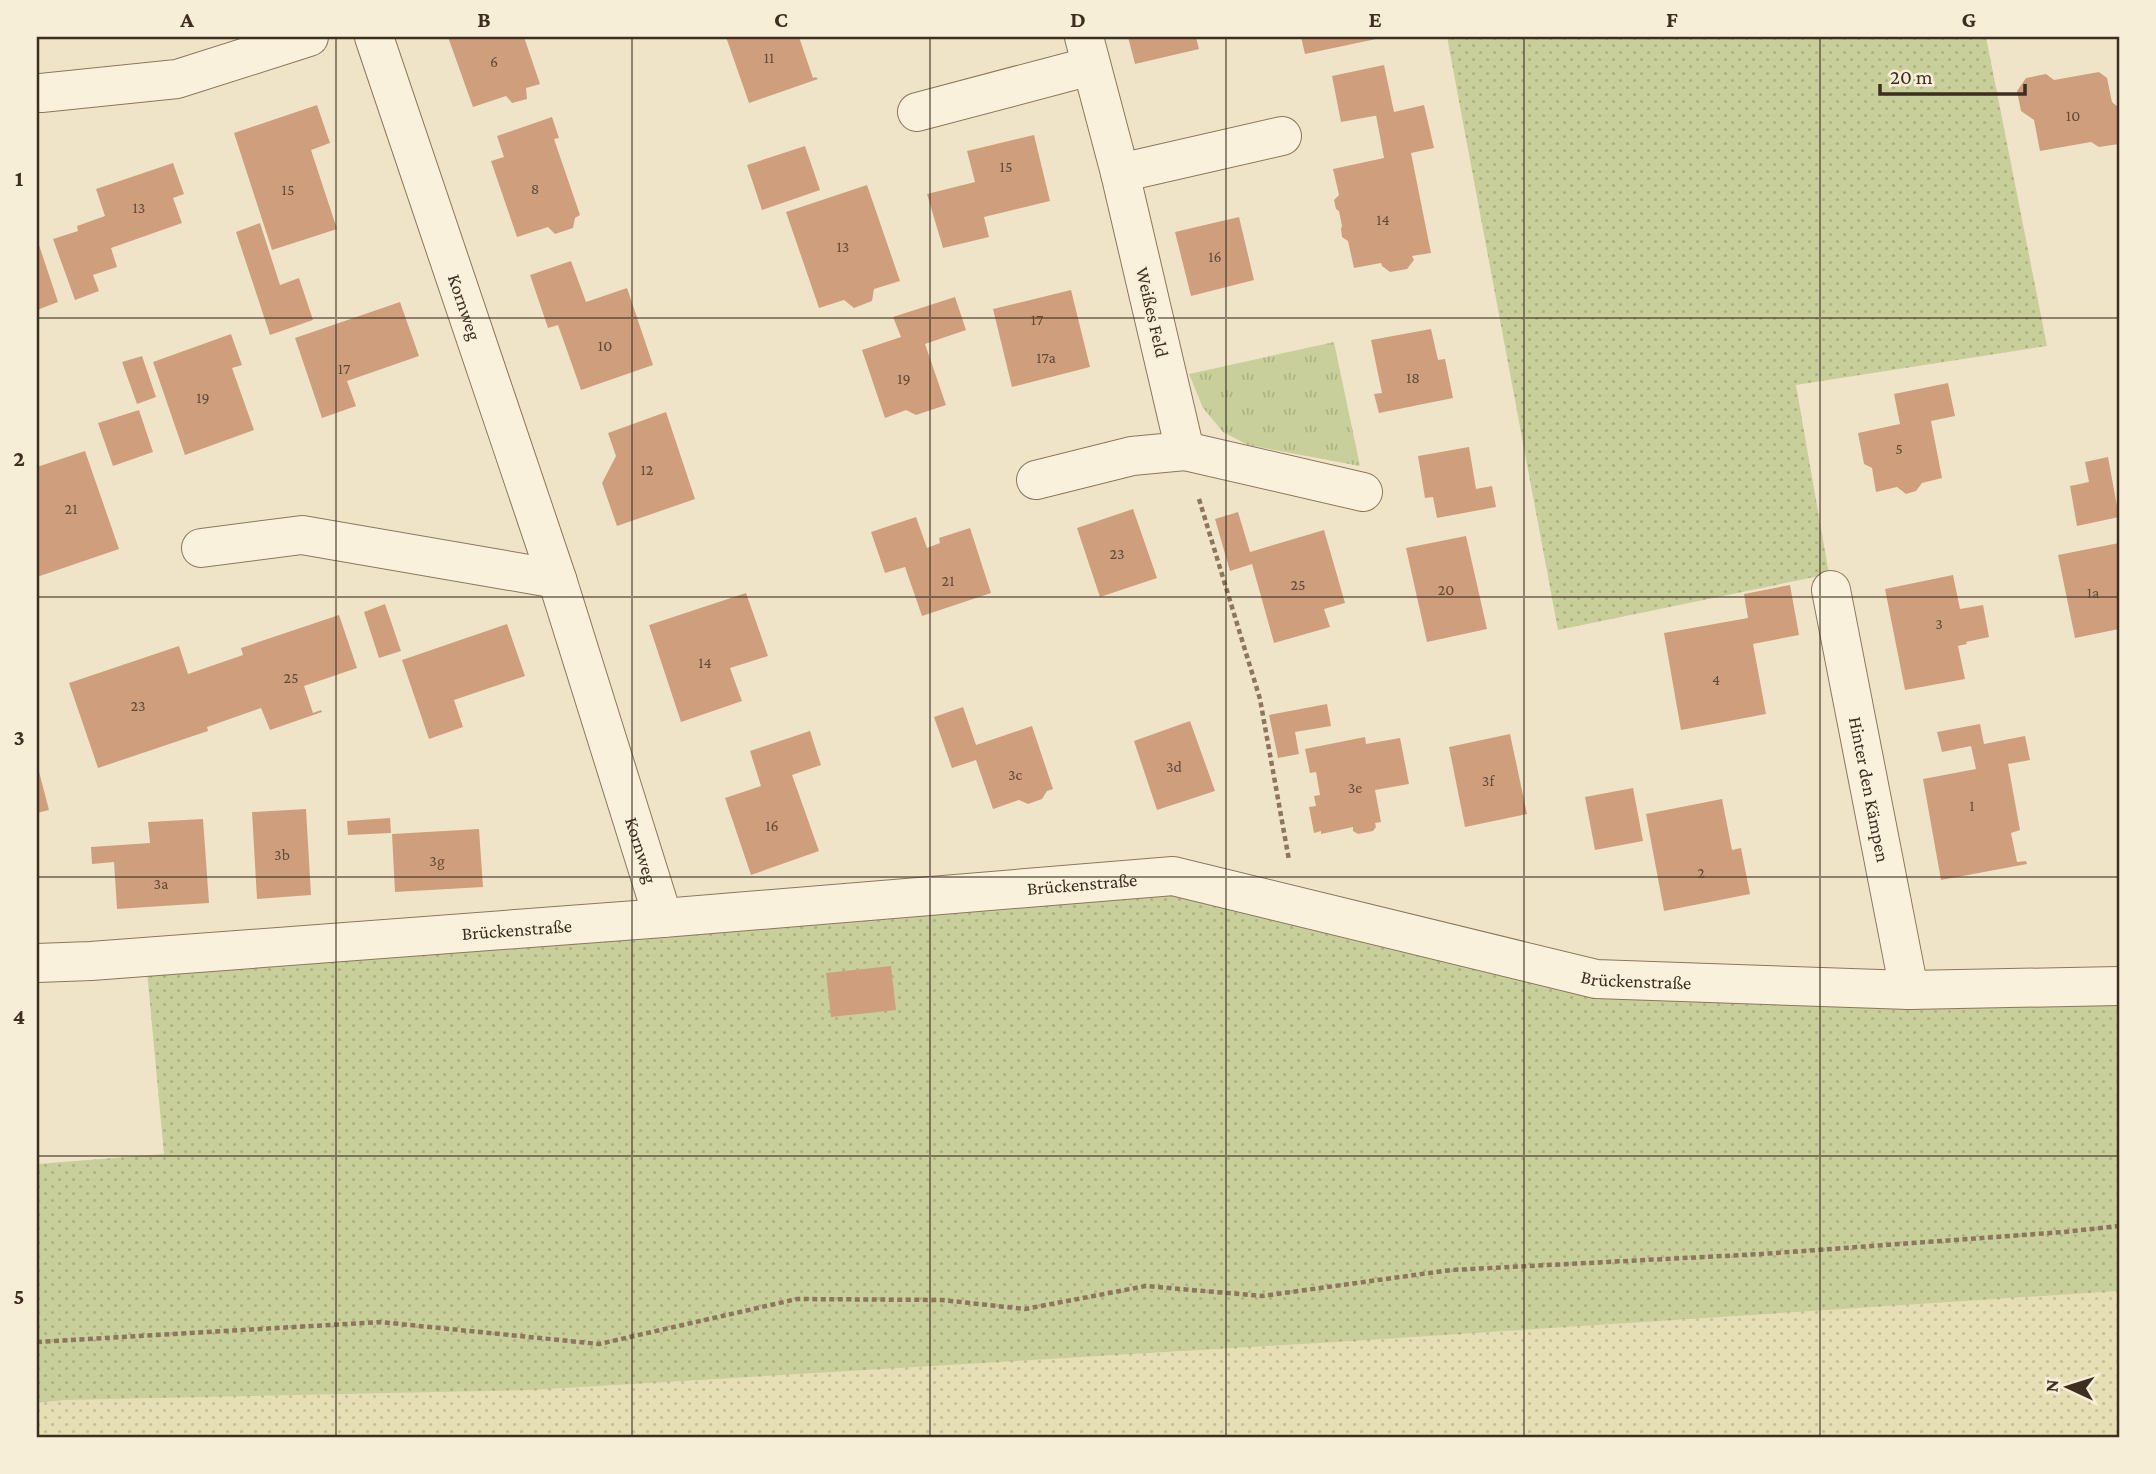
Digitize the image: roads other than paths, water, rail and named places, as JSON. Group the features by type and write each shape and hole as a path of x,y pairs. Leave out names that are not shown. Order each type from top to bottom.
{"street":[{"path":"41,93 177,79 309,37"},
{"name":"Kornweg","path":"374,37 557,579 663,918"},
{"name":"Weißes Feld","path":"916,112 1087,52 1120,173 1185,451"},
{"path":"1120,173 1282,136"},
{"path":"1036,480 1132,456 1185,451 1363,492"},
{"path":"201,548 302,536 557,579"},
{"name":"Hinter den Kämpen","path":"1831,590 1909,990"},
{"name":"Brückenstraße","path":"37,963 663,918 1173,876 1596,979 1909,990 2119,986"}]}
